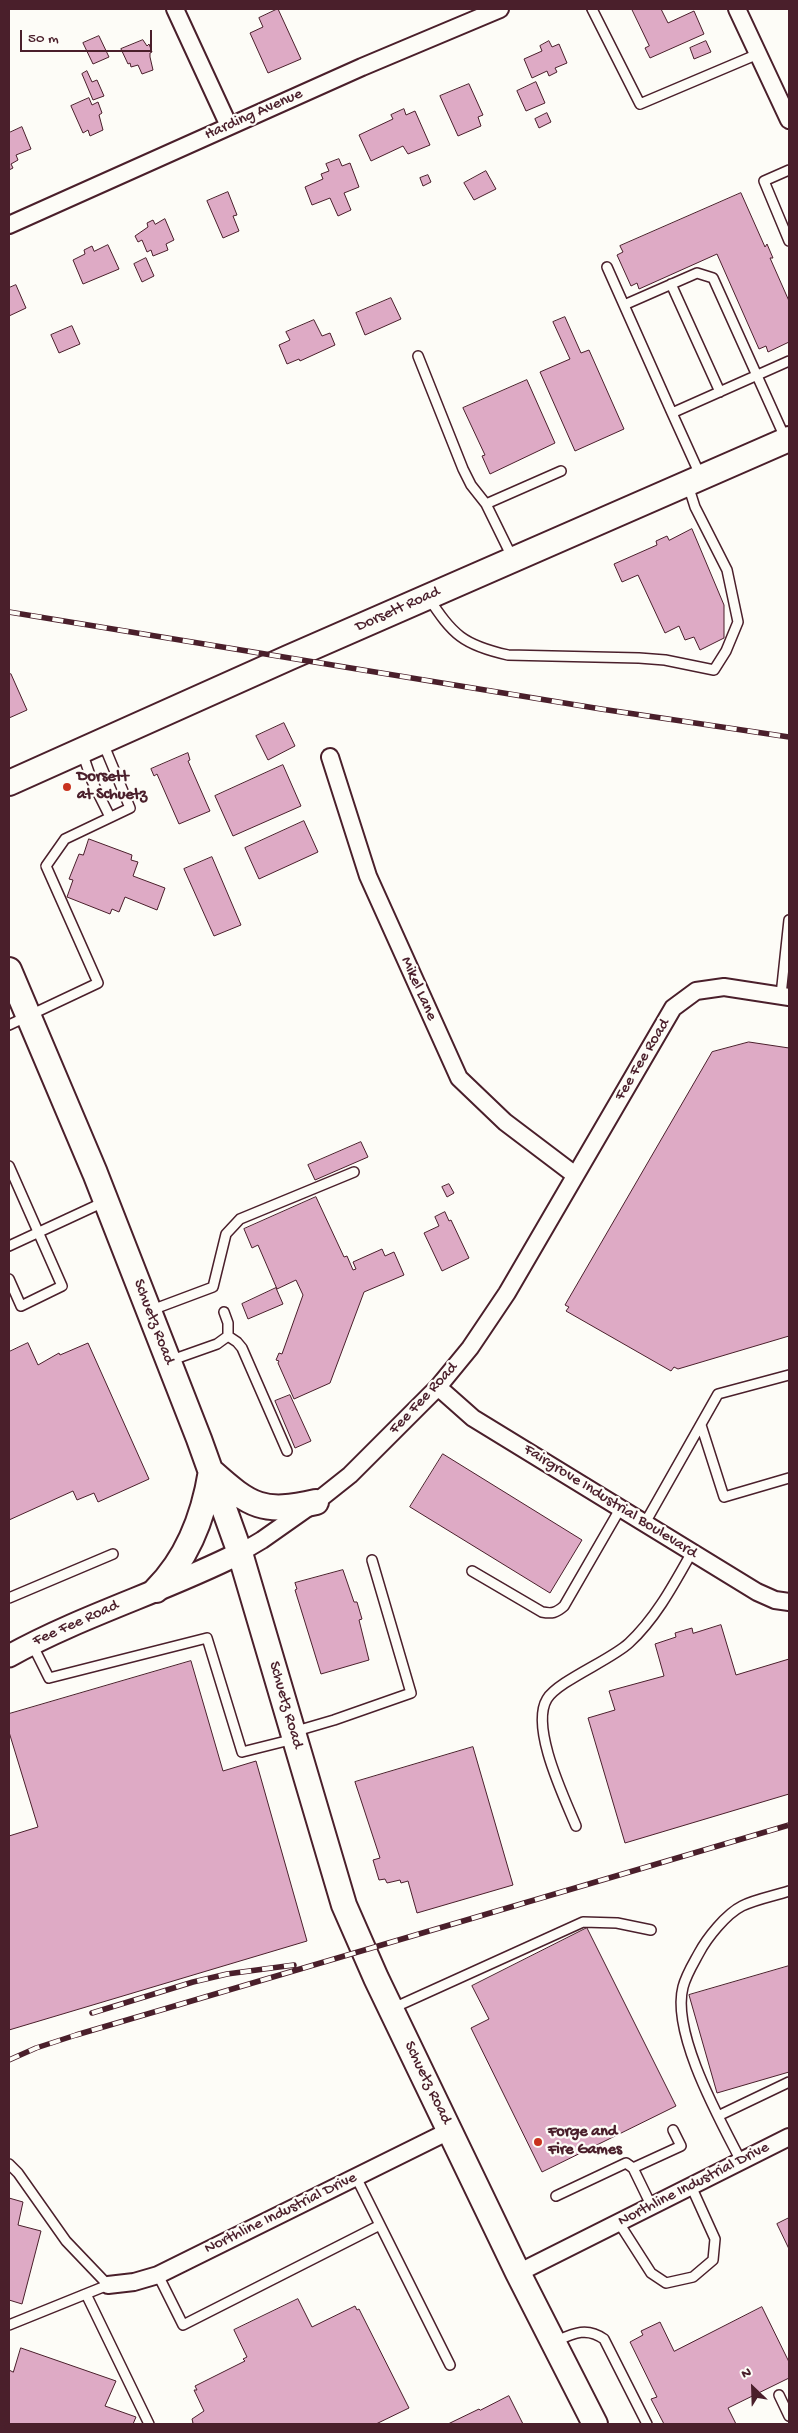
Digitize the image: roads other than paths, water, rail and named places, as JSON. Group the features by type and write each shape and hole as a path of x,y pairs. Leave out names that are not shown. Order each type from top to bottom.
{"main road":[{"name":"Dorsett Road","path":"9,783 788,439"},
{"name":"Schuetz Road","path":"9,970 19,1020 106,1200 211,1471 240,1553 344,1905 391,2009 451,2130 518,2273 595,2424"},
{"path":"211,1471 228,1486 260,1507 286,1509 316,1502"},
{"path":"156,1590 167,1578 189,1544 209,1486 211,1471"}],"street":[{"path":"175,9 229,126"},
{"name":"Harding Avenue","path":"9,225 229,126 500,9"},
{"path":"737,9 789,120"},
{"name":"Mikel Lane","path":"330,757 368,876 459,1078 505,1122 575,1174"},
{"name":"Fee Fee Road","path":"9,1656 93,1615 240,1553 316,1502 350,1475 438,1387 470,1348 507,1293 674,1008 696,991 724,987 785,996"},
{"name":"Fairgrove Industrial Boulevard","path":"438,1387 473,1418 620,1509 757,1592 775,1600 789,1602"},
{"name":"Northline Industrial Drive","path":"108,2286 134,2282 158,2275 451,2130"},
{"name":"Northline Industrial Drive","path":"518,2273 789,2137"}],"lane":[{"path":"592,9 640,104 758,54"},
{"path":"789,170 764,181 789,240"},
{"path":"428,597 450,628 473,646 508,655 665,660 714,670 726,651 738,622 727,570 695,507 694,480 672,413 607,267"},
{"path":"624,305 697,273 713,278 788,439"},
{"path":"671,284 720,392"},
{"path":"418,356 463,469 471,485 486,504 514,559"},
{"path":"672,413 789,361"},
{"path":"486,504 562,471"},
{"path":"19,1020 98,983 46,866 65,839 130,808 92,747"},
{"path":"92,747 92,781 110,817"},
{"path":"785,996 789,920"},
{"path":"9,1166 62,1286 21,1306 9,1280"},
{"path":"149,1311 213,1287 226,1234 240,1219 354,1172"},
{"path":"9,1246 106,1200"},
{"path":"224,1312 228,1323 228,1336"},
{"path":"169,1361 217,1344 228,1336"},
{"path":"228,1336 242,1348 288,1451"},
{"path":"645,1523 718,1394 789,1375"},
{"path":"700,1425 724,1496 789,1478"},
{"path":"472,1571 542,1612 557,1612 564,1606 620,1509"},
{"path":"576,1826 548,1752 542,1725 547,1699 566,1684 628,1644 652,1616 692,1552"},
{"path":"9,1598 113,1554"},
{"path":"32,1644 49,1678 207,1638 242,1752 411,1693 372,1560"},
{"path":"741,2161 718,2116 690,2049 684,2026 683,1988 691,1967 707,1937 742,1906 789,1891"},
{"path":"391,2009 583,1922 618,1923 651,1930"},
{"path":"718,2116 789,2082"},
{"path":"633,2168 681,2146 673,2130"},
{"path":"556,2196 626,2163 633,2168 651,2206"},
{"path":"9,2164 18,2173 66,2241 108,2286 9,2325"},
{"path":"356,2177 450,2365"},
{"path":"618,2223 651,2273 666,2283 693,2277 713,2260 715,2239 691,2186"},
{"path":"158,2275 183,2325 380,2225"},
{"path":"86,2294 149,2424"},
{"path":"554,2342 585,2331 595,2333 604,2339 647,2424"},
{"path":"779,2395 789,2416"}],"railway":[{"path":"9,612 601,709 789,737"},
{"path":"9,2060 36,2048 76,2035 789,1825"},
{"path":"92,2013 193,1982 227,1974 294,1965"}],"place":[{"name":"Dorsett at Schuetz","path":"67,787"},
{"name":"Forge and Fire Games","path":"538,2142"}]}
